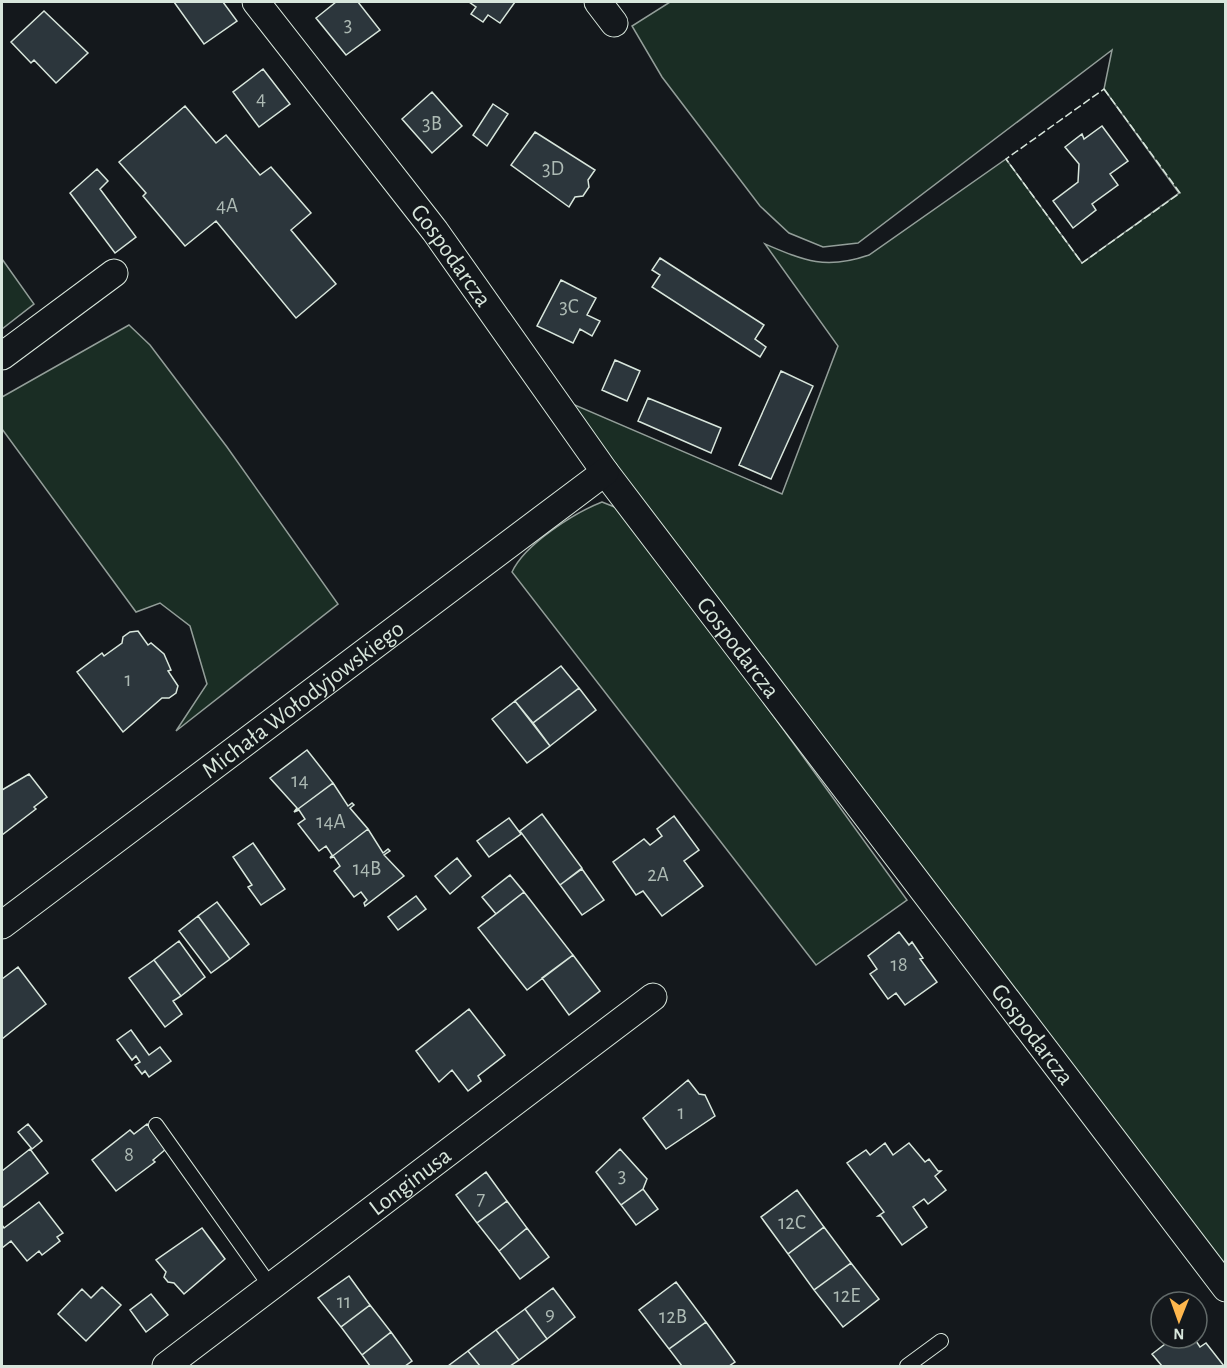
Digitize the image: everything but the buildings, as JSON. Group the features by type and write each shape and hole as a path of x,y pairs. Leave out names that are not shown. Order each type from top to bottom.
{"street":[{"name":"Gospodarcza","path":"256,2 435,231 605,472 1226,1288"},
{"path":"598,2 614,23"},
{"path":"2,356 114,273"},
{"name":"Michała Wołodyjowskiego","path":"2,926 605,472"},
{"name":"Longinusa","path":"166,1366 653,997"}],"lane":[{"path":"156,1125 271,1287"},
{"path":"907,1366 941,1341"}],"green space":[{"path":"670,2 1225,2 1225,1277 561,399 782,494 838,346 765,244 816,262 840,262 869,255 1006,159 1082,263 1179,193 1104,89 1112,50 858,243 823,247 789,233 760,206 662,77 632,26"},
{"path":"2,259 34,304 2,329"},
{"path":"129,325 150,345 227,447 338,604 176,731 207,684 190,626 160,603 136,612 2,429 2,397"},
{"path":"602,502 617,508 633,522 907,900 816,965 512,572 518,561 539,540 578,514"}],"fence":[{"path":"1104,89 1180,193 1082,263 1006,159 1104,89"}]}
